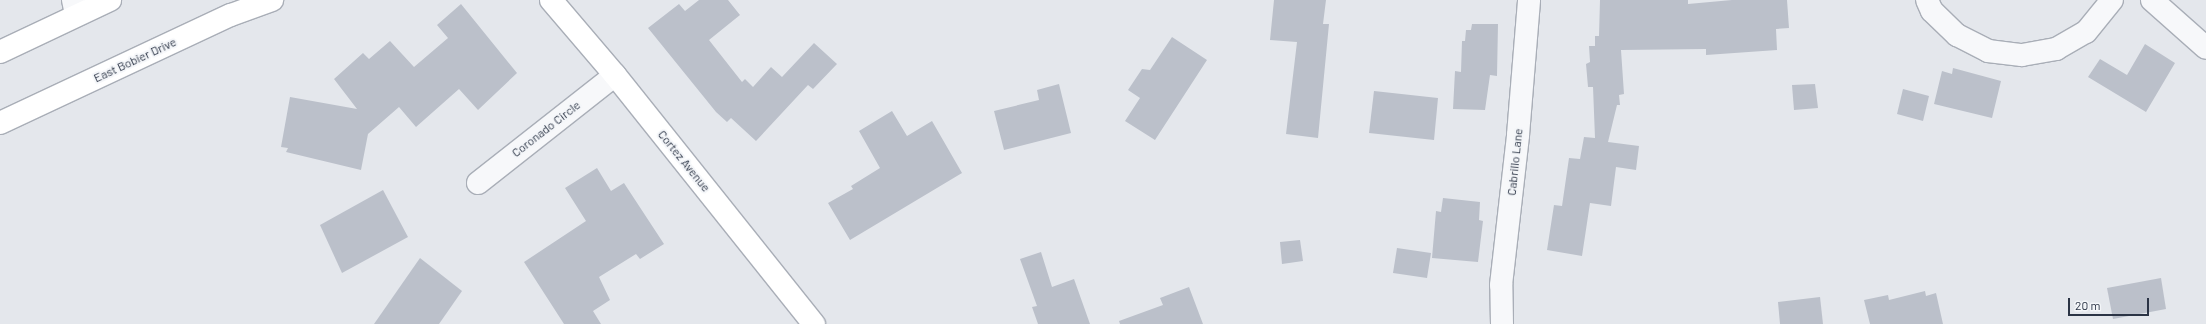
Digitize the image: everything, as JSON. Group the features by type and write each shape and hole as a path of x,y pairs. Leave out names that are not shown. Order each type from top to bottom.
{"main road":[{"path":"0,52 75,7 110,0"},
{"name":"East Bobier Drive","path":"0,123 231,15 272,0"},
{"name":"Cortez Avenue","path":"551,0 615,75 814,324"}],"street":[{"name":"Cabrillo Lane","path":"1502,324 1501,285 1518,135 1529,0"},
{"path":"1927,0 1932,11 1957,35 1988,51 2022,55 2056,49 2086,32 2112,0"},
{"path":"2152,0 2206,48"},
{"name":"Coronado Circle","path":"478,183 615,75"}],"building":[{"path":"699,0 728,0 740,15 709,40 742,82 745,79 753,87 771,67 782,77 814,43 837,64 813,89 808,85 756,141 731,118 727,122 716,112 648,28 679,4 685,11"},
{"path":"1274,0 1326,0 1323,24 1329,24 1318,138 1286,134 1297,42 1270,40"},
{"path":"1600,0 1688,0 1688,4 1732,0 1787,0 1789,28 1776,29 1777,50 1706,55 1706,49 1621,50 1624,94 1619,95 1620,105 1617,105 1608,142 1639,146 1636,170 1616,167 1611,206 1590,203 1582,256 1547,250 1554,205 1562,206 1569,158 1580,159 1584,137 1595,138 1593,87 1588,87 1586,64 1590,62 1589,46 1595,46 1595,36 1599,36"},
{"path":"461,4 517,73 478,110 459,89 416,127 399,107 368,134 361,170 286,152 288,148 281,147 290,97 357,109 334,79 363,53 369,59 390,41 414,67 448,38 437,25"},
{"path":"1472,24 1498,24 1497,76 1490,75 1485,110 1453,109 1455,71 1461,72 1462,41 1465,41 1466,30 1471,30"},
{"path":"1172,37 1207,60 1155,140 1125,121 1140,98 1128,90 1142,69 1150,70"},
{"path":"2145,44 2175,63 2146,112 2088,77 2100,59 2127,75"},
{"path":"1953,68 2001,81 1992,118 1934,104 1942,71 1952,74"},
{"path":"1059,84 1071,133 1004,150 994,111 1039,100 1037,90"},
{"path":"1815,84 1818,108 1794,110 1792,85"},
{"path":"1903,89 1929,96 1923,121 1897,114"},
{"path":"1374,91 1438,98 1434,140 1369,133"},
{"path":"892,111 907,136 932,121 962,173 850,240 828,203 853,189 851,186 880,168 859,131"},
{"path":"597,168 611,191 624,183 664,244 640,259 636,254 599,277 610,300 593,311 601,324 564,324 524,262 586,221 565,188"},
{"path":"383,190 408,237 342,273 320,225"},
{"path":"1443,198 1480,202 1479,220 1483,221 1478,262 1432,258 1436,211 1441,212"},
{"path":"1300,240 1303,261 1282,264 1280,242"},
{"path":"1397,248 1431,253 1427,278 1393,273"},
{"path":"1041,252 1052,287 1074,279 1090,324 1038,324 1032,307 1037,306 1020,259"},
{"path":"420,258 462,291 439,324 374,324"},
{"path":"2161,278 2166,309 2113,319 2107,288"},
{"path":"1189,287 1203,324 1120,324 1119,321 1163,305 1160,298"},
{"path":"1925,291 1926,296 1936,293 1943,324 1870,324 1864,300 1888,295 1889,300"},
{"path":"1820,297 1823,324 1780,324 1778,302"}]}
